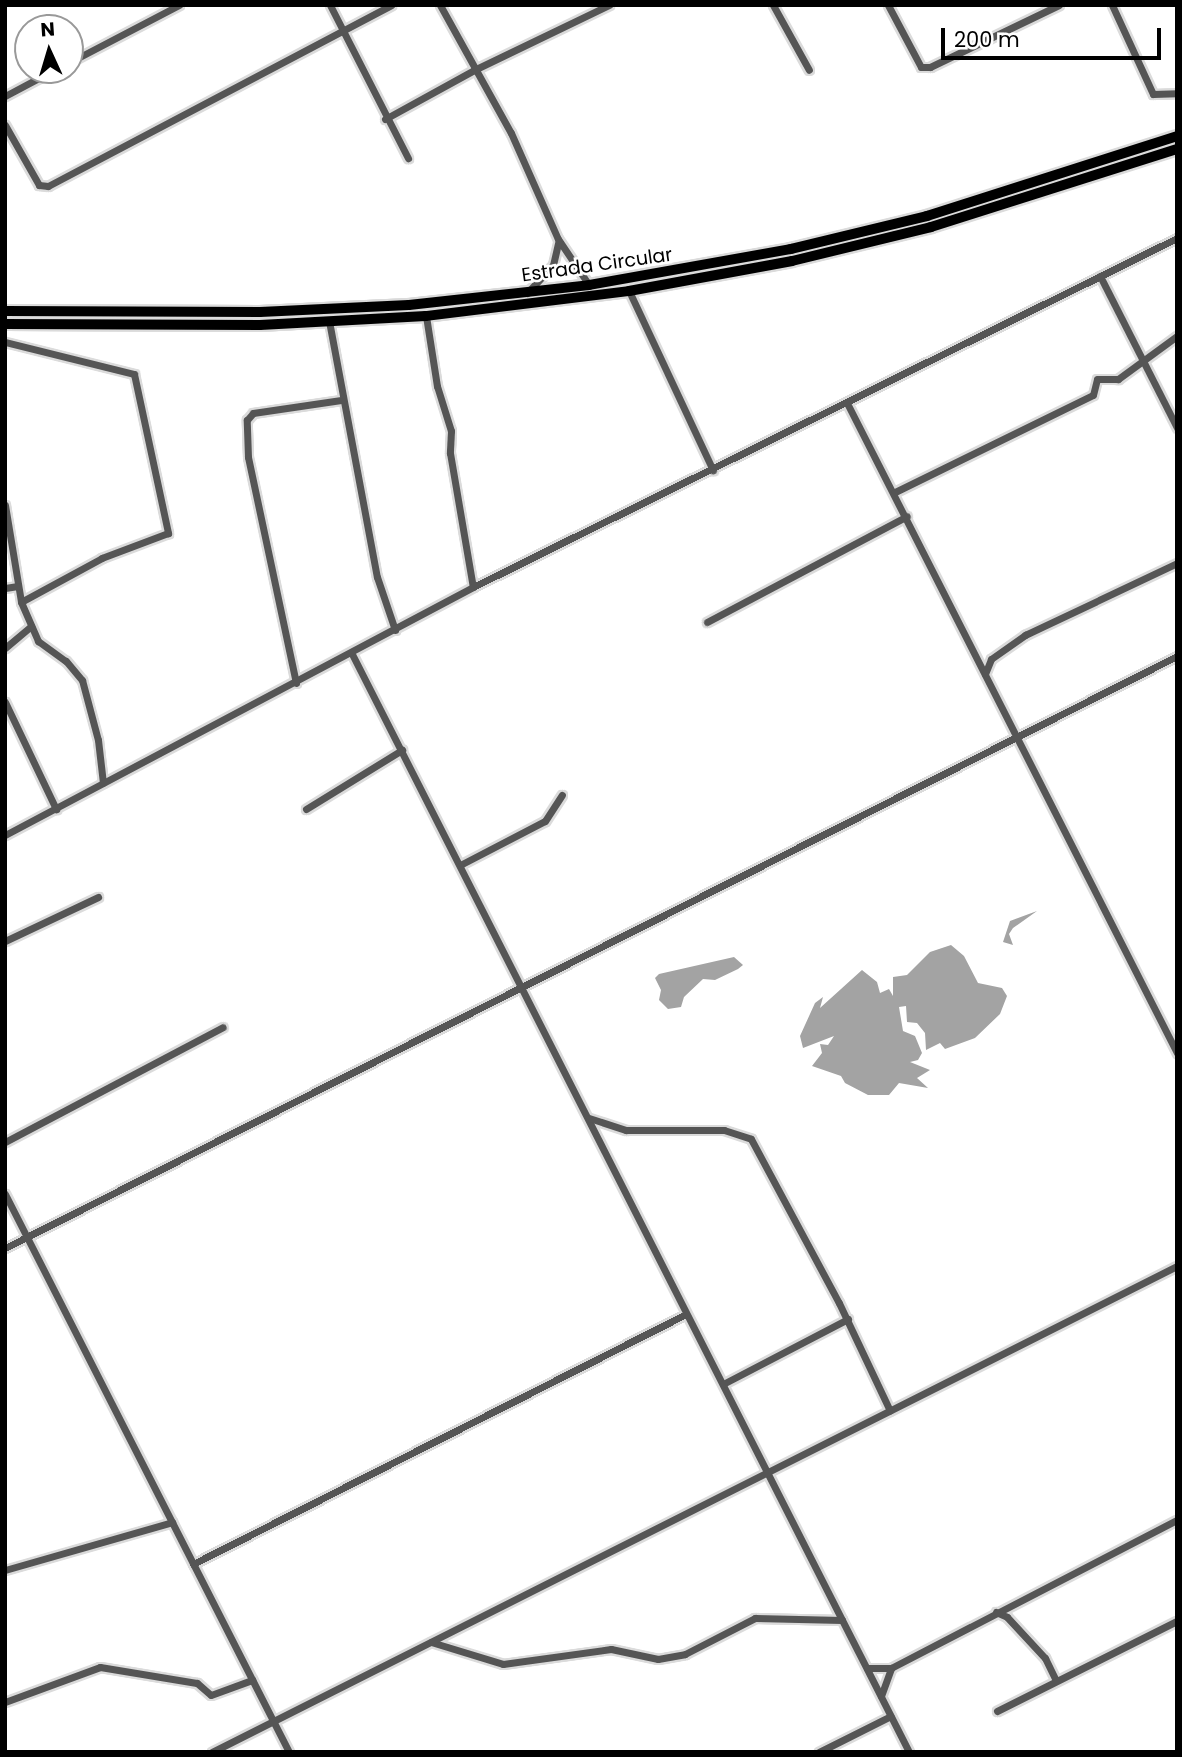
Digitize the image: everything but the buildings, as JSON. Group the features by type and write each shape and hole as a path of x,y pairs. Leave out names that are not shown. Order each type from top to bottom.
{"main road":[{"name":"Estrada Circular","path":"5,311 260,312 527,293 589,285 791,249 927,216 1177,136"},
{"name":"Estrada Circular","path":"5,324 328,321 426,316 629,291 792,261 931,227 1177,149"}],"street":[{"path":"84,55 179,5"},
{"path":"330,5 408,158"},
{"path":"5,125 39,185 48,186 391,5"},
{"path":"440,5 515,142 558,239 589,285"},
{"path":"386,119 474,70 609,5"},
{"path":"773,5 808,70"},
{"path":"888,5 921,67 930,67 1059,5"},
{"path":"1112,5 1153,94 1177,93"},
{"path":"5,96 28,84"},
{"path":"5,835 352,654 473,587 848,405 1177,238"},
{"path":"527,293 558,256 558,239"},
{"path":"1100,276 1177,428"},
{"path":"629,291 713,470"},
{"path":"426,316 437,386 451,431 450,453 473,587"},
{"path":"328,321 377,577 395,630"},
{"path":"895,492 1093,395 1097,379 1118,379 1177,336"},
{"path":"5,342 126,368 134,374 168,533 102,558 21,602"},
{"path":"296,683 248,457 247,420 253,413 341,400"},
{"path":"848,405 895,492 984,675 1177,1053"},
{"path":"5,505 21,602 42,646 66,661 82,680 103,783"},
{"path":"707,622 906,516"},
{"path":"984,675 991,659 1025,635 1177,563"},
{"path":"5,588 18,586"},
{"path":"5,648 32,626"},
{"path":"352,654 523,985 529,1011 589,1118 909,1752"},
{"path":"5,1248 1177,656"},
{"path":"5,702 56,808"},
{"path":"1010,724 1028,732"},
{"path":"306,809 402,750"},
{"path":"462,864 545,821 562,795"},
{"path":"5,941 98,897"},
{"path":"5,1142 223,1027"},
{"path":"589,1118 626,1130 724,1130 751,1139 848,1320 890,1411"},
{"path":"5,1194 289,1752"},
{"path":"212,1752 1177,1266"},
{"path":"193,1564 686,1314"},
{"path":"723,1384 848,1320"},
{"path":"867,1668 891,1668 1177,1520"},
{"path":"5,1570 172,1522"},
{"path":"996,1612 1007,1617 1045,1658 1056,1681"},
{"path":"431,1642 503,1664 611,1648 658,1659 685,1654 755,1618 842,1620"},
{"path":"997,1711 1177,1620"},
{"path":"5,1702 100,1667 197,1683 211,1695 252,1681"},
{"path":"881,1696 891,1668"},
{"path":"819,1752 891,1716"}],"shaded area":[{"path":"1037,911 1013,928 1009,934 1013,945 1003,942 1010,921"},
{"path":"951,945 964,956 978,983 1002,988 1007,996 1000,1014 975,1038 945,1049 940,1043 926,1050 925,1033 917,1023 907,1022 906,1006 899,1007 903,1031 915,1036 922,1053 918,1060 910,1062 930,1070 917,1078 928,1088 899,1083 889,1095 868,1095 845,1083 841,1076 812,1066 822,1053 820,1044 828,1045 834,1036 803,1048 800,1036 815,1003 823,997 820,1008 862,970 877,982 880,993 889,989 893,996 893,977 907,975 930,952"},
{"path":"734,957 743,965 715,980 703,979 684,997 681,1007 668,1009 659,1000 661,990 655,978 659,974"}]}
